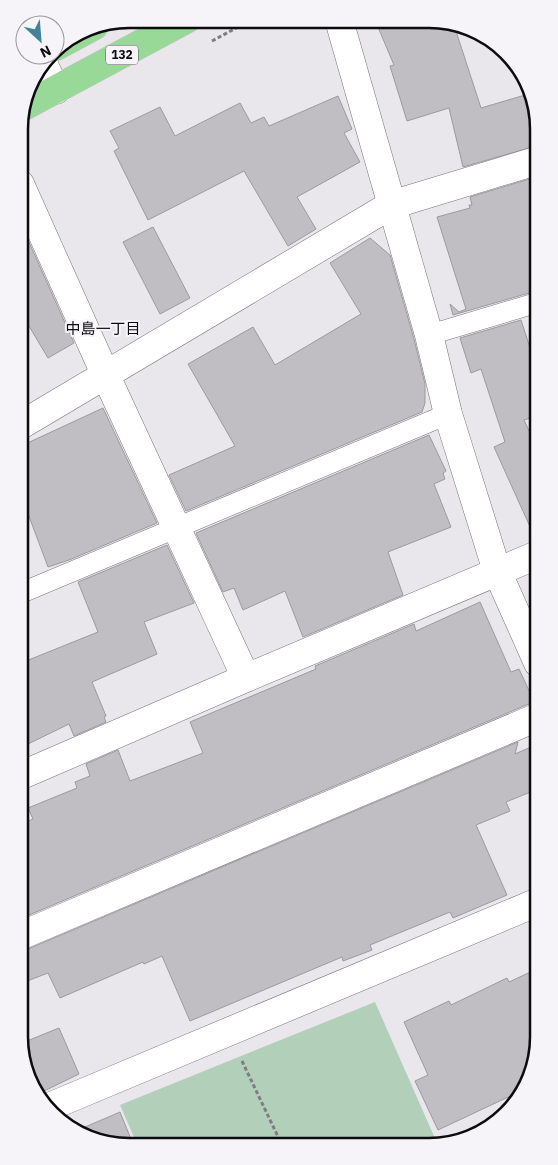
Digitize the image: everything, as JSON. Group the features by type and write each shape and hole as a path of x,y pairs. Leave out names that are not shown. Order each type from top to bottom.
{"highway":[{"name":"132","path":"31,103 170,28"}],"street":[{"path":"341,28 429,335 448,414 497,571 530,645"},
{"path":"46,70 56,90"},
{"path":"28,422 391,205 530,163"},
{"path":"28,202 106,376 246,678"},
{"path":"28,772 530,558"},
{"path":"28,932 530,720"},
{"path":"54,1105 530,905"}],"lane":[{"path":"429,335 530,305"},
{"path":"28,590 448,414"}],"path":[{"path":"246,1068 279,1138"}],"green space":[{"path":"375,1002 435,1138 134,1138 120,1105"}],"building":[{"path":"378,28 436,28 456,31 481,108 525,95 530,115 530,148 463,167 449,108 407,121 390,66 394,65"},
{"path":"338,96 352,129 344,133 360,162 297,197 316,229 288,246 244,171 148,220 114,151 119,148 110,131 160,107 175,136 240,103 251,123 264,117 269,126"},
{"path":"530,179 530,293 453,315 450,304 459,312 466,309 437,217 470,208 469,205 472,205 470,197"},
{"path":"153,227 190,298 160,314 123,242"},
{"path":"370,238 390,255 425,384 425,403 422,412 186,511 169,475 235,446 188,364 253,327 275,365 361,314 330,263"},
{"path":"28,240 74,343 48,358 28,324"},
{"path":"521,320 530,348 530,418 524,420 530,433 530,527 494,447 505,442 481,369 471,373 460,338"},
{"path":"103,408 157,523 48,567 28,514 28,443"},
{"path":"429,435 446,471 443,473 445,479 434,484 451,527 388,552 403,595 303,637 285,591 243,610 234,588 223,592 196,533"},
{"path":"167,545 194,603 144,622 157,654 92,682 106,716 104,717 106,722 74,736 69,724 28,744 28,660 98,632 78,582"},
{"path":"480,602 511,672 519,669 530,693 530,703 28,915 28,821 33,819 28,808 77,788 75,782 90,776 86,764 118,750 130,781 203,753 190,722 316,669 315,666 414,624 416,631"},
{"path":"518,742 515,754 530,747 530,792 506,802 510,811 476,825 507,895 453,918 450,912 370,945 372,950 343,961 342,957 190,1021 162,956 144,964 143,962 60,998 48,973 28,981 28,949"},
{"path":"530,972 530,1043 529,1057 523,1075 512,1095 438,1130 415,1081 428,1075 404,1022 449,1001 451,1005 507,978 509,982"},
{"path":"59,1028 79,1074 43,1091 31,1063 28,1041"},
{"path":"120,1112 131,1138 108,1136 85,1127"}],"district":[{"name":"中島一丁目","path":"103,329"}]}
